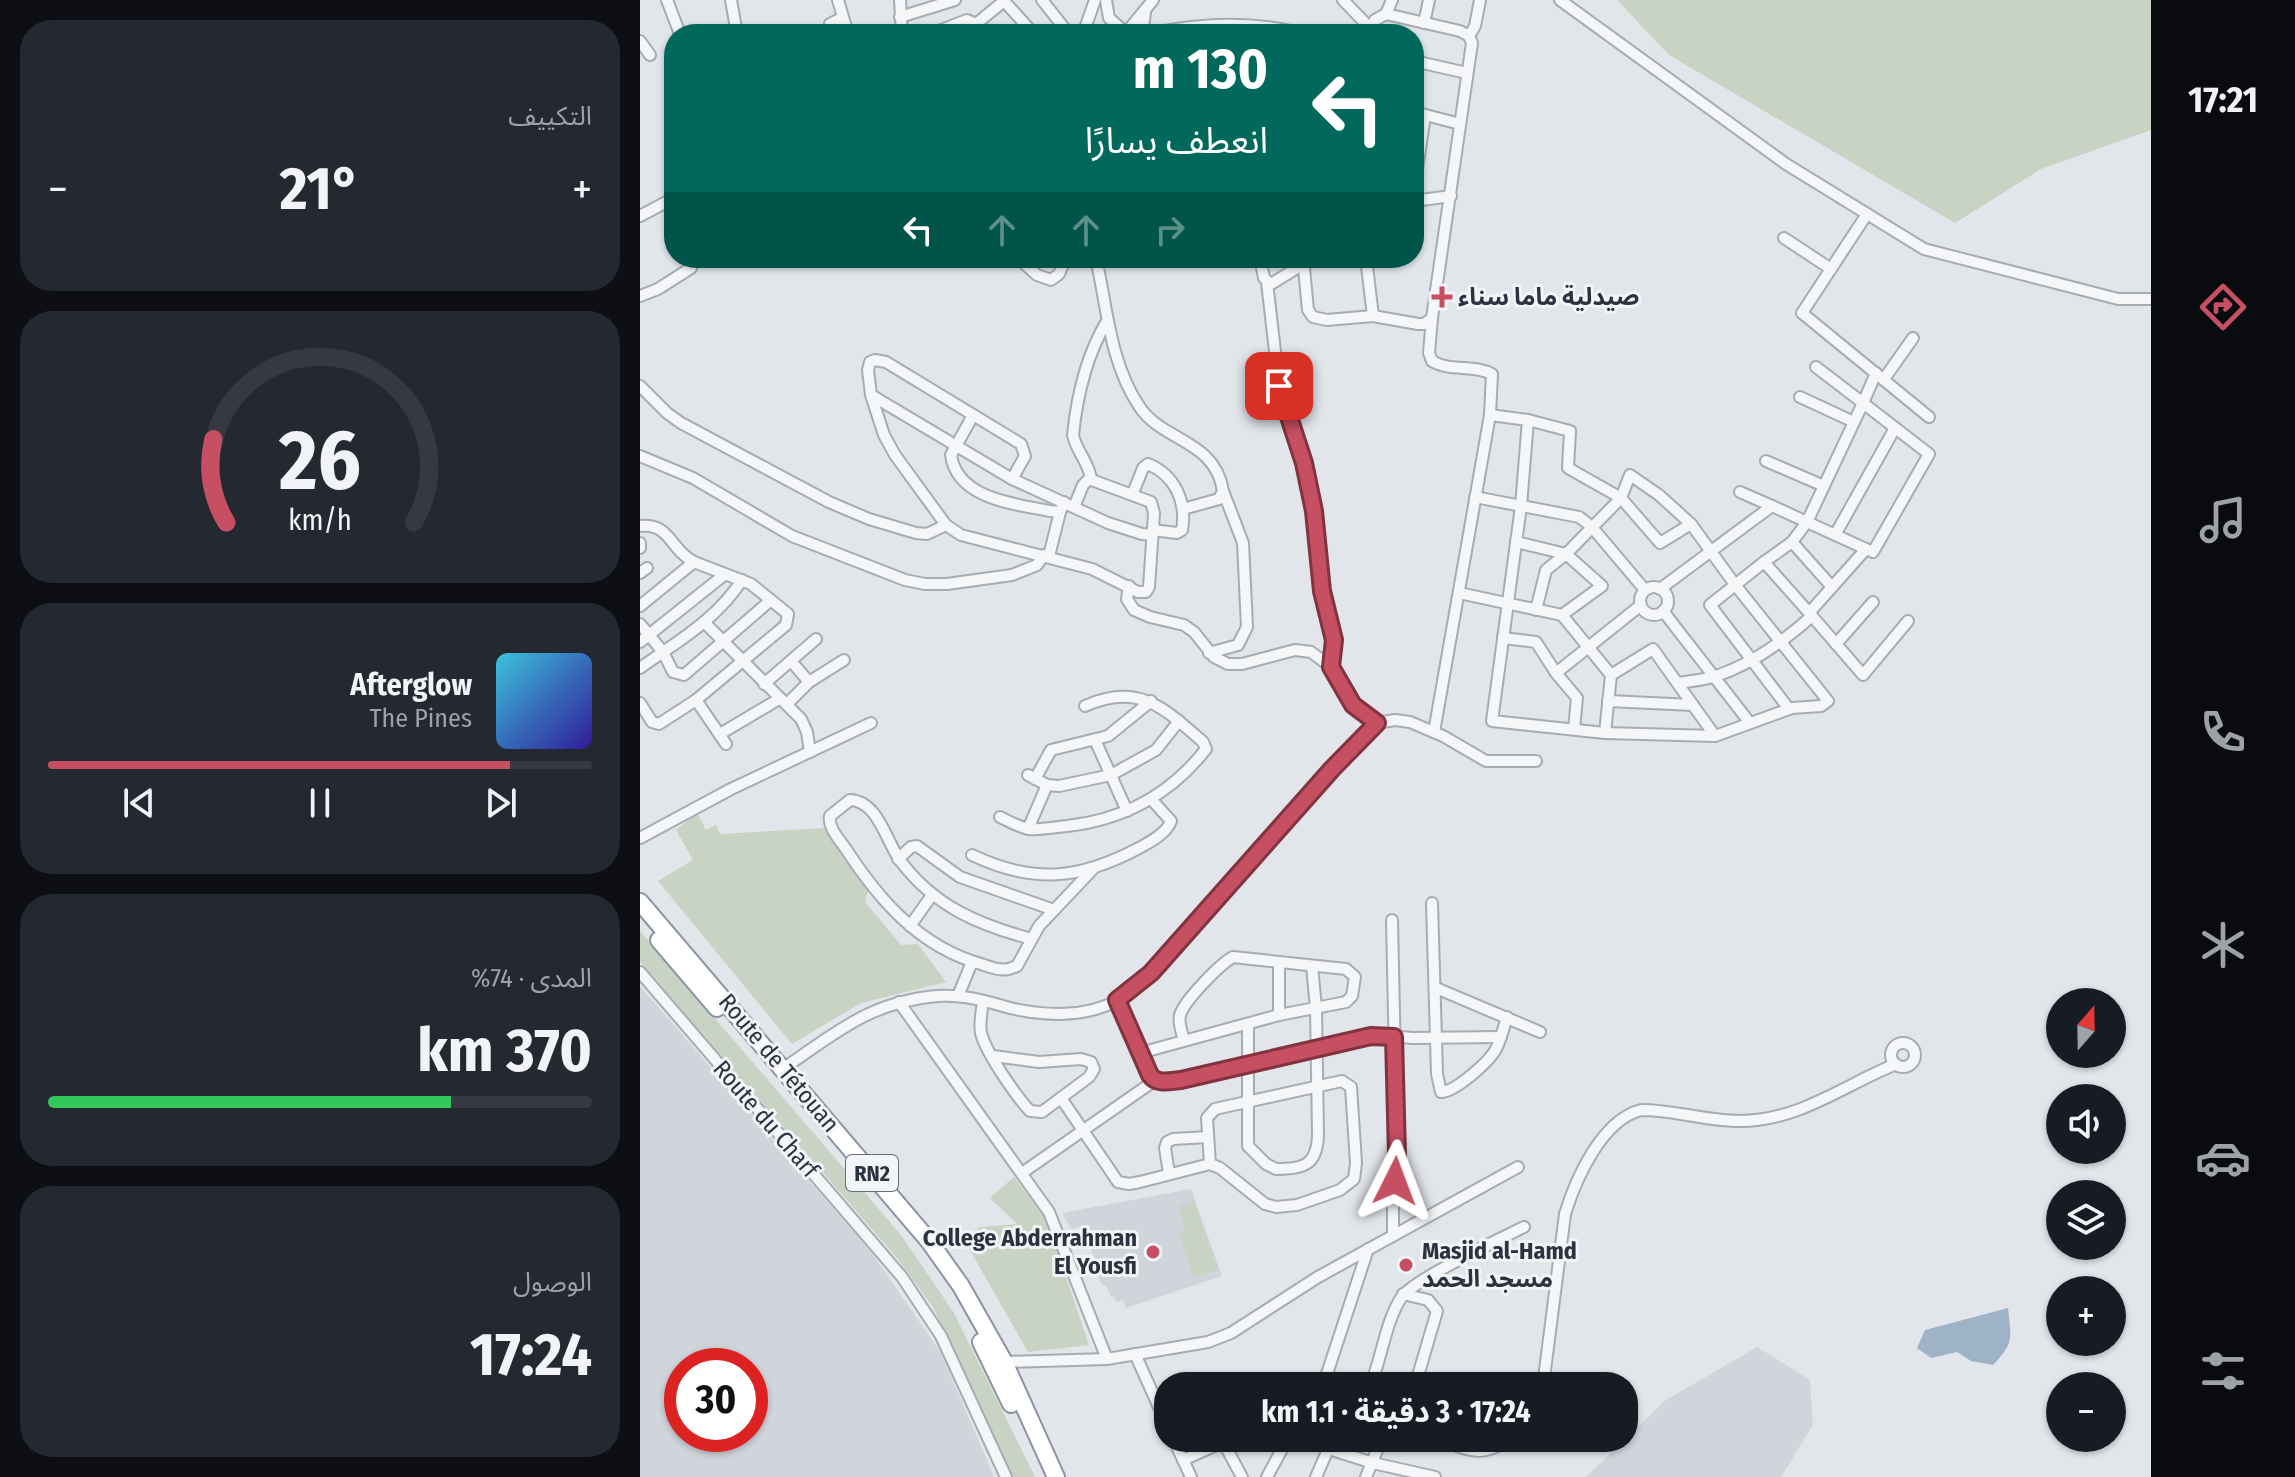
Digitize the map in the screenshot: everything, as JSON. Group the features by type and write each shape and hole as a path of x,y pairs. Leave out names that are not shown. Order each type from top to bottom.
{"highway":[{"name":"Route de Tétouan","path":"640,902 929,1241 961,1286 1004,1362 1056,1477"},
{"name":"Route de Tétouan","path":"640,918 919,1245 974,1329 1045,1477"}],"street":[{"path":"667,0 676,24"},
{"path":"731,0 734,24"},
{"path":"838,0 844,24"},
{"path":"900,0 901,24"},
{"path":"900,17 955,0"},
{"path":"1042,0 1061,24"},
{"path":"1087,24 1095,0"},
{"path":"1106,0 1109,18 1115,24"},
{"path":"1134,24 1153,0"},
{"path":"1343,0 1364,24"},
{"path":"1386,14 1392,0"},
{"path":"1424,23 1429,0"},
{"path":"1434,732 1490,415 1492,374 1485,370 1440,366 1432,361 1429,353 1472,48 1469,36 1475,26 1480,0"},
{"path":"1560,0 1786,164 1924,249 2118,299 2151,299"},
{"path":"957,24 967,20 976,24 1004,1 1025,24"},
{"path":"1143,24 1145,11"},
{"path":"1374,24 1378,16 1386,14 1460,31 1469,36"},
{"path":"830,24 842,18"},
{"path":"640,41 650,55"},
{"path":"1424,63 1467,73"},
{"path":"1424,115 1460,124"},
{"path":"1424,200 1451,196"},
{"path":"640,216 664,203"},
{"path":"1867,214 1802,313 1929,417"},
{"path":"1784,238 1831,269"},
{"path":"640,296 658,289 691,268"},
{"path":"1029,268 1042,279 1051,280 1062,268"},
{"path":"1098,268 1116,355 1139,406 1158,424 1199,449 1218,474 1243,543 1247,627 1238,645 1209,653"},
{"path":"1262,268 1267,282 1279,386 1304,463 1314,511 1322,591 1334,640 1331,667"},
{"path":"1267,282 1274,283 1296,268"},
{"path":"1307,268 1308,310 1313,317 1327,320 1373,316 1418,324 1432,318"},
{"path":"1367,268 1373,316"},
{"path":"1091,479 1087,462 1073,440 1074,425 1091,354 1107,321"},
{"path":"1789,709 1710,605 1792,542 1807,522 1863,403 1880,376 1913,338"},
{"path":"1012,479 1023,460 1024,448 879,360 873,360 868,365 878,421 895,455 946,525 961,535 1092,569 1142,594 1149,587 1153,505 1146,498 1091,479"},
{"path":"1740,492 1873,552 1929,454 1816,367"},
{"path":"640,386 681,423 829,502 895,529 927,534 946,525"},
{"path":"871,395 954,446 1066,507 1108,523 1153,533 1181,531 1183,509 1179,490 1150,465 1143,468 1133,493"},
{"path":"1800,397 1854,422"},
{"path":"1490,415 1528,420 1570,431 1568,468 1621,498 1660,543 1691,524"},
{"path":"972,417 951,455 954,466 978,492 1005,501 1066,507"},
{"path":"1528,420 1521,506 1492,721 1605,733 1715,736 1789,709 1821,706 1828,701 1691,524 1659,495 1630,475 1621,498 1546,570 1536,610"},
{"path":"1835,535 1895,428"},
{"path":"640,456 693,478 792,536 905,580 925,584 1012,575 1037,565 1047,556 1066,507 1091,479"},
{"path":"1766,461 1824,486"},
{"path":"1183,509 1219,499 1223,491"},
{"path":"1475,497 1579,517 1591,526 1645,590"},
{"path":"1660,589 1772,506"},
{"path":"640,526 660,528 678,552 694,562 742,580 786,612 787,623 696,700 659,724 652,722 640,703"},
{"path":"1516,542 1566,554 1602,586 1562,615"},
{"path":"1792,542 1832,587"},
{"path":"1678,683 1715,677 1782,643 1866,549"},
{"path":"640,606 694,562"},
{"path":"1764,562 1863,675 1908,621"},
{"path":"644,638 724,575"},
{"path":"640,668 725,604 742,580"},
{"path":"1129,586 1127,599 1134,610 1184,625 1194,632 1209,653 1222,662 1233,665 1303,649 1331,667 1353,705 1377,723"},
{"path":"1556,673 1641,605 1645,590 1660,589 1668,599 1663,611"},
{"path":"1459,593 1562,615 1611,675 1605,733"},
{"path":"640,624 644,638 663,652 673,672 680,676 771,600"},
{"path":"1836,644 1873,602"},
{"path":"1641,605 1650,614 1663,611"},
{"path":"1663,611 1750,723"},
{"path":"704,622 804,725 810,752"},
{"path":"1503,638 1536,642 1577,698 1574,729"},
{"path":"764,684 816,639"},
{"path":"1611,675 1653,649 1715,736"},
{"path":"696,700 723,739 844,660"},
{"path":"791,661 809,682"},
{"path":"1000,817 1028,829 1091,822 1127,811 1151,799 1180,778 1206,749 1206,744 1151,701 1108,697 1085,706"},
{"path":"1151,701 1117,730 1095,740 1051,750 1031,777 1047,785 1059,786 1111,775 1156,750 1179,721"},
{"path":"1608,701 1693,705"},
{"path":"784,1068 866,1013 899,1002 958,996 1026,1012 1053,1014 1082,1011 1117,1000 1151,973 1332,769 1377,723 1395,720 1434,732 1486,761 1536,761"},
{"path":"640,838 698,806 871,723"},
{"path":"1095,740 1127,811"},
{"path":"1028,829 1047,785"},
{"path":"972,855 1020,873 1069,875 1093,869 1143,846 1169,828 1169,817 1151,799"},
{"path":"1032,939 970,919 932,895 898,859 865,803 850,800 830,816 832,827 895,914 932,943 972,962 996,969 1017,966 1054,910 1093,869"},
{"path":"898,859 911,847 917,846 960,877 1054,910"},
{"path":"910,926 932,895"},
{"path":"1432,903 1438,1085 1441,1092 1458,1086 1491,1057 1507,1017"},
{"path":"1392,920 1397,1155 1393,1236"},
{"path":"1140,1053 1248,1024 1279,1015 1350,1000 1355,977 1346,969 1242,957 1228,959 1181,1013 1184,1041"},
{"path":"958,996 972,962"},
{"path":"1279,962 1279,1015"},
{"path":"1248,1024 1248,1146 1272,1168 1292,1167 1311,1161 1316,1155 1317,1087 1312,966"},
{"name":"Route du Charf","path":"640,972 902,1277 941,1336 1006,1477"},
{"path":"1436,988 1540,1032"},
{"path":"1117,1000 1154,1081"},
{"path":"983,1001 982,1038 993,1056 1030,1111 1042,1112 1093,1073 1094,1069 1091,1062 1081,1059 1039,1062 993,1056"},
{"path":"899,1002 1049,1212 1107,1359"},
{"path":"1022,1173 1154,1081 1181,1080 1380,1035 1501,1037"},
{"path":"1545,1372 1565,1214 1587,1164 1615,1123 1641,1110 1727,1120 1778,1116 1818,1103 1896,1064"},
{"path":"1061,1098 1118,1182 1129,1184 1210,1164 1220,1168 1265,1204 1276,1207 1297,1205 1350,1184 1356,1172 1351,1087 1342,1081 1211,1111 1207,1118 1210,1164"},
{"path":"1169,1173 1167,1142 1208,1137"},
{"path":"1004,1362 1107,1359 1208,1342 1231,1333 1318,1277 1518,1167"},
{"path":"1375,1372 1403,1294 1432,1275 1524,1227"},
{"path":"1328,1372 1368,1249"},
{"path":"1403,1294 1428,1300 1437,1311 1419,1372"},
{"path":"1135,1354 1154,1396"},
{"path":"1179,1452 1191,1477"},
{"path":"1183,1460 1199,1452"},
{"path":"1228,1452 1242,1477"},
{"path":"1267,1477 1280,1452"},
{"path":"1316,1477 1328,1452"},
{"path":"1338,1452 1435,1477"},
{"path":"1366,1477 1377,1452"}],"shaded area":[{"path":"640,986 871,1252 941,1353 994,1477 640,1477"},
{"name":"College Abderrahman El Yousfi","path":"1191,1189 1222,1276 1126,1308 1123,1300 1116,1302 1106,1285 1102,1285 1098,1276 1102,1274 1081,1227 1071,1229 1062,1213"},
{"path":"1757,1347 1810,1380 1813,1425 1781,1477 1586,1477 1612,1452 1638,1452 1638,1427 1666,1400"}],"green space":[{"path":"1617,0 2151,0 2151,130 2041,169 1955,223 1669,55"},
{"path":"697,813 706,830 716,825 720,834 824,828 868,891 865,902 901,945 918,944 946,982 861,1003 792,1044 658,881 693,860 676,830"},
{"path":"640,931 901,1235 954,1313 1035,1477 1013,1477 933,1307 897,1258 640,962"},
{"path":"1014,1177 1046,1218 1089,1345 1028,1352 963,1238 981,1227 1017,1224 990,1198"},
{"path":"1194,1201 1218,1270 1194,1278 1179,1235 1186,1232 1178,1207"}],"water":[{"path":"2008,1308 2010,1339 1993,1365 1971,1361 1957,1352 1931,1358 1917,1348 1925,1330"}],"place":[{"name":"صيدلية ماما سناء","path":"1442,297"},
{"name":"College Abderrahman El Yousfi","path":"1153,1252"},
{"name":"Masjid al-Hamd مسجد الحمد","path":"1406,1265"}],"route":[{"path":"1279,386 1293,435 1301,451 1314,511 1322,591 1335,648 1331,667 1353,705 1377,723 1359,739 1151,973 1117,1000 1150,1075 1154,1081 1161,1082 1371,1036 1394,1037 1397,1104 1395,1181"}]}
